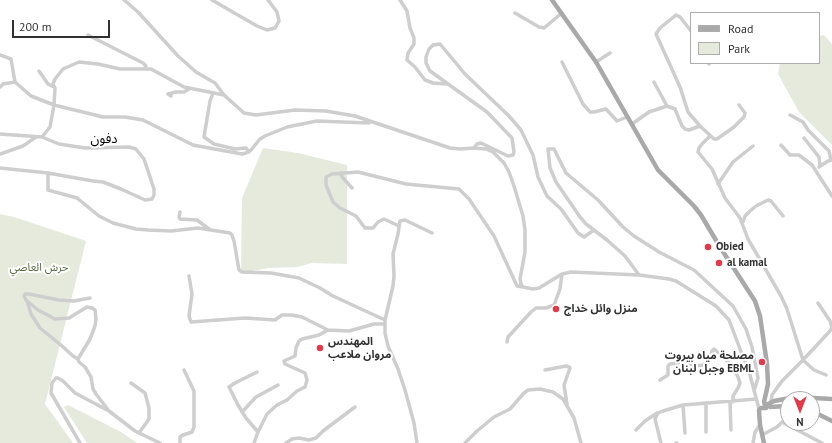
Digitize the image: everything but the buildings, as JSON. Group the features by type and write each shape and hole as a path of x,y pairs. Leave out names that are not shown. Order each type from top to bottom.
{"main road":[{"path":"552,0 596,62 658,170 702,215 720,247 755,301 760,316 767,364 768,384 764,402 768,405 780,406"},
{"path":"764,443 760,425 759,409 796,397 832,399"},
{"path":"820,415 832,421"}],"street":[{"path":"124,0 138,12 178,56 196,72 215,83 224,95 238,108 250,115 296,110 319,110 355,116 372,123 450,148 486,149 498,156 504,163 514,186 523,216 525,230 524,252 520,279 523,287"},
{"path":"212,0 256,26 267,30 275,28 279,21 277,12 268,0"},
{"path":"400,0 407,11 410,28 414,38 414,44 408,53 407,60 415,67 425,80 433,83 448,84"},
{"path":"515,13 544,28 562,13"},
{"path":"690,30 680,17 676,15 660,28 656,34 680,87 688,112 714,139 719,138 744,117 745,113 739,106"},
{"path":"88,36 143,62 146,66 145,68"},
{"path":"474,148 477,144 481,143 508,156 514,154 514,142 512,138 487,112 430,71 426,63 427,53 430,46 440,44 469,79 509,116 521,130 533,155 538,177 547,196 561,209 578,233 584,237 594,230"},
{"path":"596,62 610,53"},
{"path":"0,55 10,59 15,82 31,96 54,105 103,117 126,117 143,120 193,145 242,154 249,152 256,146 260,139 287,126 317,121 372,123"},
{"path":"42,137 50,127 54,105 54,82 58,74 68,66 79,62 120,68 145,68 158,72 189,89 224,95"},
{"path":"562,62 583,104 590,112 606,109 618,121 627,116"},
{"path":"39,71 48,84 55,88"},
{"path":"1,84 15,82"},
{"path":"654,82 667,106"},
{"path":"171,96 168,94 184,92 189,89"},
{"path":"213,93 210,101 204,138 214,144 235,149 246,148 249,152"},
{"path":"632,124 649,112 667,106 675,109 682,126 686,130 700,126"},
{"path":"790,115 803,122 808,130 829,151 830,160"},
{"path":"0,134 42,137 59,144 85,148 120,147 136,149 144,159 152,182 154,195 152,199 145,200 110,184 48,172 0,168"},
{"path":"710,136 698,150 712,169 725,198 742,222 748,239 787,309 803,360 814,370 826,375"},
{"path":"0,154 23,146 36,137"},
{"path":"804,138 819,157 820,166"},
{"path":"781,145 790,155 799,155 812,165 832,196"},
{"path":"718,184 733,162 753,146"},
{"path":"639,275 624,256 580,218 556,182 550,168 548,149 554,149 566,172 602,204 623,227 659,252 694,270 733,306 746,329 752,347 758,378 754,391"},
{"path":"819,157 830,160"},
{"path":"815,170 830,160"},
{"path":"48,172 48,190 77,198 99,216 113,223 136,229 157,231 198,228 230,233 232,235 239,270 242,272 271,273 299,278 385,322"},
{"path":"399,226 384,220 378,222 373,228 364,228 356,216 335,206 326,184 326,177 330,174 358,172 406,184 459,189 469,199 494,236 517,286 532,289 539,288 562,274 583,272 639,275 676,281 705,299 729,320 750,375 759,409"},
{"path":"341,173 342,177 352,188"},
{"path":"742,222 750,211 768,200 779,209 783,216"},
{"path":"180,212 180,219 197,220 208,229"},
{"path":"418,443 414,423 398,369 388,346 385,322 393,286 393,254 400,221 405,220 432,233"},
{"path":"508,342 508,337 531,312 536,308 546,308 554,305 560,289 562,274"},
{"path":"189,276 192,294 189,316 192,322 260,318 275,320 282,316 292,315 302,317 328,330 349,332 385,322"},
{"path":"90,298 74,301 25,294 24,296 31,314 40,328 78,359 79,362 85,367 91,377 93,389 109,411"},
{"path":"26,300 38,310 54,319 69,318 87,307 95,310 95,326 78,359"},
{"path":"768,405 772,395 782,382 830,331 832,327 830,321 818,303"},
{"path":"254,443 267,414 277,405 287,400 305,387 307,378 306,373 285,364 284,361 295,356 298,344 302,339 319,335 328,330"},
{"path":"660,380 668,375 668,366 670,364 684,362 694,366 703,366 710,358 714,349 732,366 740,383 731,402 731,430"},
{"path":"545,370 566,366 570,368 564,385 568,405 576,423 581,443"},
{"path":"180,443 180,437 192,432 194,427 194,391 184,370"},
{"path":"257,372 229,387 242,412 258,432"},
{"path":"80,443 51,393 51,386 54,380 58,378 75,393 109,411 138,433 160,443"},
{"path":"131,383 145,394 149,408 149,419 138,433"},
{"path":"242,412 256,397 278,386"},
{"path":"465,443 494,417 510,409 528,390 540,389 553,392 563,399 568,405"},
{"path":"636,430 645,420 658,413 683,405 756,399"},
{"path":"706,403 706,432"},
{"path":"683,405 685,433"},
{"path":"286,443 292,439 299,438 309,440 316,438 355,407"},
{"path":"658,413 655,423 661,443"},
{"path":"762,435 777,427 782,422 822,443"},
{"path":"753,443 754,434 760,425"}],"green space":[{"path":"824,35 832,44 832,145 799,112 778,74 780,64 820,64 820,36"},
{"path":"263,148 298,153 347,165 347,264 312,263 297,267 269,268 241,273 242,198"},
{"name":"حرش العاصي","path":"0,214 14,217 86,241 45,404 73,443 0,443"},
{"path":"68,405 121,432 137,443 87,443 64,407"}],"place":[{"name":"Obied","path":"708,247"},
{"name":"al kamal","path":"719,263"},
{"name":"منزل وائل خداج","path":"556,309"},
{"name":"المهندس مروان ملاعب","path":"320,348"},
{"name":"مصلحة مياه بيروت وجبل لبنان EBML","path":"762,362"}],"district":[{"name":"دفون","path":"104,139"}]}
